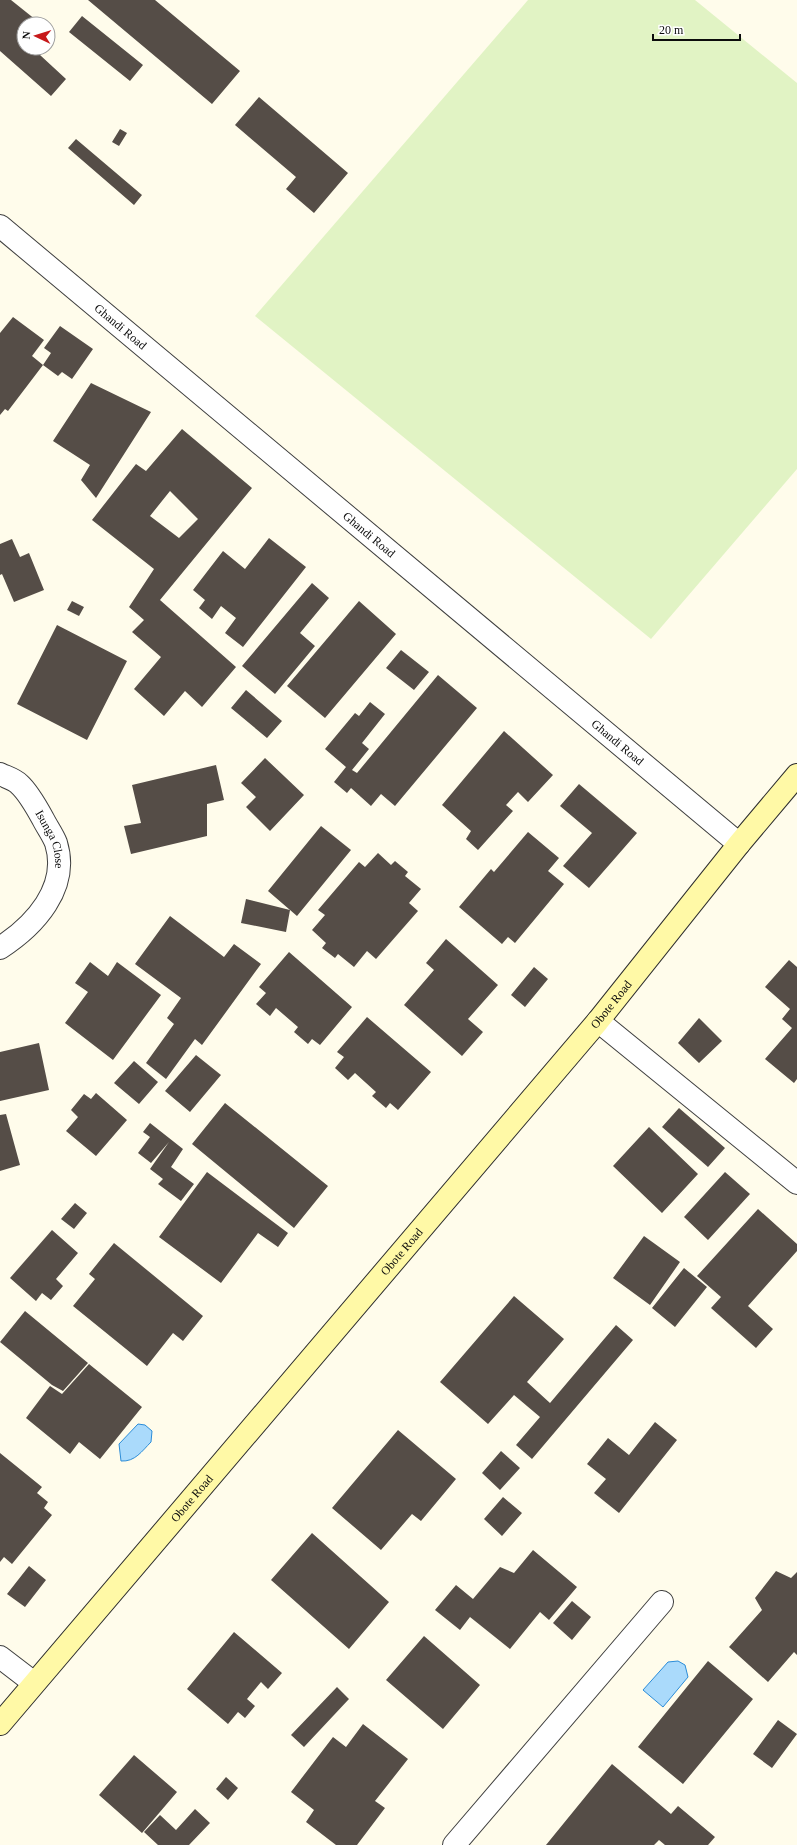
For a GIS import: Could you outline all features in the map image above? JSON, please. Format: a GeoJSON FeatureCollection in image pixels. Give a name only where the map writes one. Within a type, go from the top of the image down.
{"type":"FeatureCollection","features":[{"type":"Feature","properties":{"kind":"street","name":"Ghandi Road"},"geometry":{"type":"LineString","coordinates":[[0,226],[739,844]]}},
{"type":"Feature","properties":{"kind":"street","name":"Isunga Close"},"geometry":{"type":"LineString","coordinates":[[0,774],[19,783],[39,811],[56,843],[59,871],[52,896],[34,921],[13,940],[0,948]]}},
{"type":"Feature","properties":{"kind":"street","name":"Obote Road"},"geometry":{"type":"LineString","coordinates":[[0,1724],[598,1021],[739,844],[797,775]]}},
{"type":"Feature","properties":{"kind":"street"},"geometry":{"type":"LineString","coordinates":[[598,1021],[797,1183]]}},
{"type":"Feature","properties":{"kind":"street"},"geometry":{"type":"LineString","coordinates":[[454,1845],[662,1602]]}},
{"type":"Feature","properties":{"kind":"street"},"geometry":{"type":"LineString","coordinates":[[0,1657],[34,1683]]}},
{"type":"Feature","properties":{"kind":"green space"},"geometry":{"type":"Polygon","coordinates":[[[528,0],[695,0],[797,83],[797,469],[651,639],[255,316],[528,0]]]}},
{"type":"Feature","properties":{"kind":"water"},"geometry":{"type":"Polygon","coordinates":[[[138,1424],[145,1425],[152,1431],[151,1442],[134,1458],[121,1461],[119,1444],[138,1424]]]}},
{"type":"Feature","properties":{"kind":"water"},"geometry":{"type":"Polygon","coordinates":[[[678,1661],[685,1665],[688,1677],[663,1707],[643,1690],[668,1662],[678,1661]]]}},
{"type":"Feature","properties":{"kind":"building"},"geometry":{"type":"Polygon","coordinates":[[[0,0],[11,0],[31,16],[16,16],[16,56],[41,56],[66,79],[51,96],[0,51],[0,0]]]}},
{"type":"Feature","properties":{"kind":"building"},"geometry":{"type":"Polygon","coordinates":[[[88,0],[155,0],[240,71],[212,104],[88,0]]]}},
{"type":"Feature","properties":{"kind":"building"},"geometry":{"type":"Polygon","coordinates":[[[82,16],[143,65],[130,81],[69,32],[82,16]]]}},
{"type":"Feature","properties":{"kind":"building"},"geometry":{"type":"Polygon","coordinates":[[[259,97],[348,173],[314,213],[286,189],[296,177],[235,125],[259,97]]]}},
{"type":"Feature","properties":{"kind":"building"},"geometry":{"type":"Polygon","coordinates":[[[120,129],[127,133],[119,146],[112,142],[120,129]]]}},
{"type":"Feature","properties":{"kind":"building"},"geometry":{"type":"Polygon","coordinates":[[[76,139],[142,195],[134,205],[68,148],[76,139]]]}},
{"type":"Feature","properties":{"kind":"building"},"geometry":{"type":"Polygon","coordinates":[[[13,317],[44,340],[32,356],[43,365],[8,411],[5,409],[0,415],[0,333],[13,317]]]}},
{"type":"Feature","properties":{"kind":"building"},"geometry":{"type":"Polygon","coordinates":[[[60,326],[93,349],[72,379],[62,372],[58,376],[43,365],[51,353],[44,348],[60,326]]]}},
{"type":"Feature","properties":{"kind":"building"},"geometry":{"type":"Polygon","coordinates":[[[91,383],[151,412],[96,498],[81,480],[90,465],[53,441],[91,383]]]}},
{"type":"Feature","properties":{"kind":"building"},"geometry":{"type":"Polygon","coordinates":[[[182,429],[252,488],[160,600],[236,667],[202,707],[185,691],[164,716],[134,689],[161,657],[132,632],[144,620],[129,607],[154,569],[92,520],[136,464],[146,471],[182,429]],[[170,491],[150,516],[179,538],[198,519],[170,491]]]}},
{"type":"Feature","properties":{"kind":"building"},"geometry":{"type":"Polygon","coordinates":[[[269,538],[306,567],[243,647],[225,633],[236,618],[221,606],[212,619],[199,608],[205,600],[193,590],[223,551],[245,569],[269,538]]]}},
{"type":"Feature","properties":{"kind":"building"},"geometry":{"type":"Polygon","coordinates":[[[12,539],[20,557],[29,553],[44,590],[14,602],[2,574],[0,575],[0,544],[12,539]]]}},
{"type":"Feature","properties":{"kind":"building"},"geometry":{"type":"Polygon","coordinates":[[[312,583],[329,598],[300,633],[315,646],[275,694],[242,666],[312,583]]]}},
{"type":"Feature","properties":{"kind":"building"},"geometry":{"type":"Polygon","coordinates":[[[72,601],[84,607],[79,616],[67,610],[72,601]]]}},
{"type":"Feature","properties":{"kind":"building"},"geometry":{"type":"Polygon","coordinates":[[[359,601],[396,634],[325,718],[287,686],[359,601]]]}},
{"type":"Feature","properties":{"kind":"building"},"geometry":{"type":"Polygon","coordinates":[[[57,625],[127,661],[87,740],[17,704],[57,625]]]}},
{"type":"Feature","properties":{"kind":"building"},"geometry":{"type":"Polygon","coordinates":[[[401,650],[429,672],[414,690],[386,668],[401,650]]]}},
{"type":"Feature","properties":{"kind":"building"},"geometry":{"type":"Polygon","coordinates":[[[438,675],[477,708],[395,806],[381,794],[371,806],[351,788],[347,793],[334,782],[346,767],[325,749],[355,713],[359,716],[370,702],[385,714],[362,743],[369,749],[352,770],[357,773],[438,675]]]}},
{"type":"Feature","properties":{"kind":"building"},"geometry":{"type":"Polygon","coordinates":[[[246,690],[282,721],[267,738],[231,708],[246,690]]]}},
{"type":"Feature","properties":{"kind":"building"},"geometry":{"type":"Polygon","coordinates":[[[504,731],[553,775],[528,802],[518,792],[506,805],[513,811],[478,850],[466,839],[471,831],[442,805],[504,731]]]}},
{"type":"Feature","properties":{"kind":"building"},"geometry":{"type":"Polygon","coordinates":[[[265,758],[304,795],[270,831],[246,807],[256,797],[241,783],[265,758]]]}},
{"type":"Feature","properties":{"kind":"building"},"geometry":{"type":"Polygon","coordinates":[[[216,765],[224,800],[207,804],[207,836],[131,854],[124,826],[141,823],[132,785],[216,765]]]}},
{"type":"Feature","properties":{"kind":"building"},"geometry":{"type":"Polygon","coordinates":[[[579,784],[637,833],[589,888],[563,866],[592,833],[560,806],[579,784]]]}},
{"type":"Feature","properties":{"kind":"building"},"geometry":{"type":"Polygon","coordinates":[[[321,826],[351,850],[297,916],[268,891],[321,826]]]}},
{"type":"Feature","properties":{"kind":"building"},"geometry":{"type":"Polygon","coordinates":[[[528,832],[559,858],[548,871],[564,884],[515,943],[508,937],[502,944],[459,907],[491,869],[494,872],[528,832]]]}},
{"type":"Feature","properties":{"kind":"building"},"geometry":{"type":"Polygon","coordinates":[[[378,853],[391,865],[395,861],[408,872],[405,876],[421,889],[409,903],[418,911],[376,959],[367,951],[354,967],[338,954],[335,958],[322,948],[326,943],[312,930],[325,915],[318,910],[359,862],[365,867],[378,853]]]}},
{"type":"Feature","properties":{"kind":"building"},"geometry":{"type":"Polygon","coordinates":[[[246,899],[290,910],[286,932],[241,923],[246,899]]]}},
{"type":"Feature","properties":{"kind":"building"},"geometry":{"type":"Polygon","coordinates":[[[170,916],[224,957],[234,944],[261,964],[202,1045],[195,1039],[166,1079],[146,1063],[174,1024],[167,1018],[181,998],[135,964],[170,916]]]}},
{"type":"Feature","properties":{"kind":"building"},"geometry":{"type":"Polygon","coordinates":[[[446,939],[498,985],[468,1019],[483,1032],[462,1056],[404,1005],[434,970],[426,963],[446,939]]]}},
{"type":"Feature","properties":{"kind":"building"},"geometry":{"type":"Polygon","coordinates":[[[289,952],[352,1007],[320,1045],[312,1039],[308,1044],[294,1032],[298,1027],[276,1008],[270,1016],[256,1004],[266,993],[259,987],[289,952]]]}},
{"type":"Feature","properties":{"kind":"building"},"geometry":{"type":"Polygon","coordinates":[[[789,960],[797,967],[797,1079],[794,1083],[765,1059],[792,1028],[782,1019],[790,1009],[765,987],[789,960]]]}},
{"type":"Feature","properties":{"kind":"building"},"geometry":{"type":"Polygon","coordinates":[[[90,962],[108,976],[117,962],[161,995],[113,1060],[65,1023],[88,992],[75,983],[90,962]]]}},
{"type":"Feature","properties":{"kind":"building"},"geometry":{"type":"Polygon","coordinates":[[[534,967],[548,979],[525,1007],[511,995],[534,967]]]}},
{"type":"Feature","properties":{"kind":"building"},"geometry":{"type":"Polygon","coordinates":[[[367,1017],[431,1072],[398,1110],[390,1103],[386,1108],[372,1096],[376,1092],[355,1073],[348,1080],[335,1068],[344,1057],[337,1052],[367,1017]]]}},
{"type":"Feature","properties":{"kind":"building"},"geometry":{"type":"Polygon","coordinates":[[[699,1018],[722,1041],[699,1063],[678,1043],[699,1018]]]}},
{"type":"Feature","properties":{"kind":"building"},"geometry":{"type":"Polygon","coordinates":[[[39,1043],[49,1090],[0,1101],[0,1052],[39,1043]]]}},
{"type":"Feature","properties":{"kind":"building"},"geometry":{"type":"Polygon","coordinates":[[[196,1055],[221,1075],[190,1112],[165,1091],[196,1055]]]}},
{"type":"Feature","properties":{"kind":"building"},"geometry":{"type":"Polygon","coordinates":[[[134,1061],[158,1082],[139,1104],[114,1083],[134,1061]]]}},
{"type":"Feature","properties":{"kind":"building"},"geometry":{"type":"Polygon","coordinates":[[[96,1093],[127,1120],[96,1156],[66,1131],[78,1117],[71,1110],[84,1094],[91,1099],[96,1093]]]}},
{"type":"Feature","properties":{"kind":"building"},"geometry":{"type":"Polygon","coordinates":[[[225,1103],[328,1186],[294,1228],[192,1144],[225,1103]]]}},
{"type":"Feature","properties":{"kind":"building"},"geometry":{"type":"Polygon","coordinates":[[[679,1108],[725,1148],[708,1167],[662,1127],[679,1108]]]}},
{"type":"Feature","properties":{"kind":"building"},"geometry":{"type":"Polygon","coordinates":[[[6,1114],[20,1165],[0,1171],[0,1115],[6,1114]]]}},
{"type":"Feature","properties":{"kind":"building"},"geometry":{"type":"Polygon","coordinates":[[[150,1123],[183,1149],[171,1167],[194,1184],[181,1201],[158,1184],[163,1179],[150,1169],[169,1142],[151,1163],[138,1153],[150,1137],[143,1132],[150,1123]]]}},
{"type":"Feature","properties":{"kind":"building"},"geometry":{"type":"Polygon","coordinates":[[[649,1127],[698,1174],[662,1213],[613,1166],[649,1127]]]}},
{"type":"Feature","properties":{"kind":"building"},"geometry":{"type":"Polygon","coordinates":[[[207,1172],[288,1233],[278,1247],[258,1233],[221,1283],[159,1237],[207,1172]]]}},
{"type":"Feature","properties":{"kind":"building"},"geometry":{"type":"Polygon","coordinates":[[[725,1172],[750,1194],[708,1240],[684,1217],[725,1172]]]}},
{"type":"Feature","properties":{"kind":"building"},"geometry":{"type":"Polygon","coordinates":[[[75,1203],[87,1213],[74,1229],[61,1219],[75,1203]]]}},
{"type":"Feature","properties":{"kind":"building"},"geometry":{"type":"Polygon","coordinates":[[[758,1209],[797,1244],[797,1251],[748,1306],[773,1329],[756,1348],[711,1308],[721,1297],[697,1276],[758,1209]]]}},
{"type":"Feature","properties":{"kind":"building"},"geometry":{"type":"Polygon","coordinates":[[[52,1230],[78,1253],[56,1279],[63,1286],[51,1300],[42,1293],[36,1301],[10,1278],[52,1230]]]}},
{"type":"Feature","properties":{"kind":"building"},"geometry":{"type":"Polygon","coordinates":[[[644,1236],[680,1262],[650,1305],[613,1278],[644,1236]]]}},
{"type":"Feature","properties":{"kind":"building"},"geometry":{"type":"Polygon","coordinates":[[[114,1243],[203,1316],[183,1341],[173,1333],[147,1366],[73,1306],[95,1279],[89,1274],[114,1243]]]}},
{"type":"Feature","properties":{"kind":"building"},"geometry":{"type":"Polygon","coordinates":[[[684,1268],[707,1287],[675,1327],[652,1308],[684,1268]]]}},
{"type":"Feature","properties":{"kind":"building"},"geometry":{"type":"Polygon","coordinates":[[[514,1296],[564,1339],[527,1382],[550,1403],[616,1325],[633,1340],[532,1459],[516,1445],[540,1417],[514,1395],[488,1424],[440,1382],[514,1296]]]}},
{"type":"Feature","properties":{"kind":"building"},"geometry":{"type":"Polygon","coordinates":[[[25,1311],[88,1363],[63,1391],[52,1385],[0,1342],[25,1311]]]}},
{"type":"Feature","properties":{"kind":"building"},"geometry":{"type":"Polygon","coordinates":[[[89,1364],[142,1407],[100,1459],[79,1442],[70,1454],[26,1418],[50,1386],[62,1394],[89,1364]]]}},
{"type":"Feature","properties":{"kind":"building"},"geometry":{"type":"Polygon","coordinates":[[[655,1422],[677,1440],[619,1513],[594,1493],[606,1479],[587,1464],[608,1438],[629,1455],[655,1422]]]}},
{"type":"Feature","properties":{"kind":"building"},"geometry":{"type":"Polygon","coordinates":[[[398,1430],[456,1479],[421,1521],[412,1514],[381,1550],[332,1508],[398,1430]]]}},
{"type":"Feature","properties":{"kind":"building"},"geometry":{"type":"Polygon","coordinates":[[[501,1451],[520,1468],[500,1490],[482,1473],[501,1451]]]}},
{"type":"Feature","properties":{"kind":"building"},"geometry":{"type":"Polygon","coordinates":[[[0,1453],[42,1487],[37,1493],[48,1502],[44,1508],[52,1515],[12,1564],[4,1557],[0,1562],[0,1453]]]}},
{"type":"Feature","properties":{"kind":"building"},"geometry":{"type":"Polygon","coordinates":[[[503,1497],[522,1513],[502,1536],[484,1519],[503,1497]]]}},
{"type":"Feature","properties":{"kind":"building"},"geometry":{"type":"Polygon","coordinates":[[[312,1533],[389,1602],[349,1649],[271,1580],[312,1533]]]}},
{"type":"Feature","properties":{"kind":"building"},"geometry":{"type":"Polygon","coordinates":[[[533,1550],[577,1587],[549,1620],[540,1612],[510,1649],[470,1617],[460,1630],[435,1610],[456,1585],[473,1599],[500,1567],[514,1573],[533,1550]]]}},
{"type":"Feature","properties":{"kind":"building"},"geometry":{"type":"Polygon","coordinates":[[[29,1566],[46,1580],[25,1607],[7,1594],[29,1566]]]}},
{"type":"Feature","properties":{"kind":"building"},"geometry":{"type":"Polygon","coordinates":[[[776,1571],[791,1578],[797,1572],[797,1655],[794,1652],[768,1682],[729,1647],[762,1610],[755,1598],[776,1571]]]}},
{"type":"Feature","properties":{"kind":"building"},"geometry":{"type":"Polygon","coordinates":[[[572,1601],[591,1617],[572,1640],[553,1623],[572,1601]]]}},
{"type":"Feature","properties":{"kind":"building"},"geometry":{"type":"Polygon","coordinates":[[[234,1632],[282,1673],[268,1689],[261,1682],[247,1699],[255,1706],[245,1718],[238,1712],[228,1724],[187,1689],[234,1632]]]}},
{"type":"Feature","properties":{"kind":"building"},"geometry":{"type":"Polygon","coordinates":[[[424,1636],[480,1685],[443,1729],[386,1680],[424,1636]]]}},
{"type":"Feature","properties":{"kind":"building"},"geometry":{"type":"Polygon","coordinates":[[[708,1661],[753,1699],[683,1784],[638,1747],[708,1661]]]}},
{"type":"Feature","properties":{"kind":"building"},"geometry":{"type":"Polygon","coordinates":[[[337,1687],[349,1699],[304,1747],[291,1735],[337,1687]]]}},
{"type":"Feature","properties":{"kind":"building"},"geometry":{"type":"Polygon","coordinates":[[[778,1720],[797,1734],[772,1768],[753,1754],[778,1720]]]}},
{"type":"Feature","properties":{"kind":"building"},"geometry":{"type":"Polygon","coordinates":[[[363,1724],[408,1759],[375,1801],[385,1808],[357,1845],[336,1845],[306,1822],[314,1810],[291,1792],[333,1737],[346,1747],[363,1724]]]}},
{"type":"Feature","properties":{"kind":"building"},"geometry":{"type":"Polygon","coordinates":[[[134,1755],[177,1792],[142,1833],[99,1795],[134,1755]]]}},
{"type":"Feature","properties":{"kind":"building"},"geometry":{"type":"Polygon","coordinates":[[[612,1764],[671,1814],[678,1806],[715,1837],[708,1845],[665,1845],[659,1840],[654,1845],[546,1845],[612,1764]]]}},
{"type":"Feature","properties":{"kind":"building"},"geometry":{"type":"Polygon","coordinates":[[[226,1777],[238,1788],[228,1800],[216,1789],[226,1777]]]}},
{"type":"Feature","properties":{"kind":"building"},"geometry":{"type":"Polygon","coordinates":[[[195,1809],[210,1823],[189,1845],[158,1845],[144,1832],[160,1815],[176,1830],[195,1809]]]}}]}
